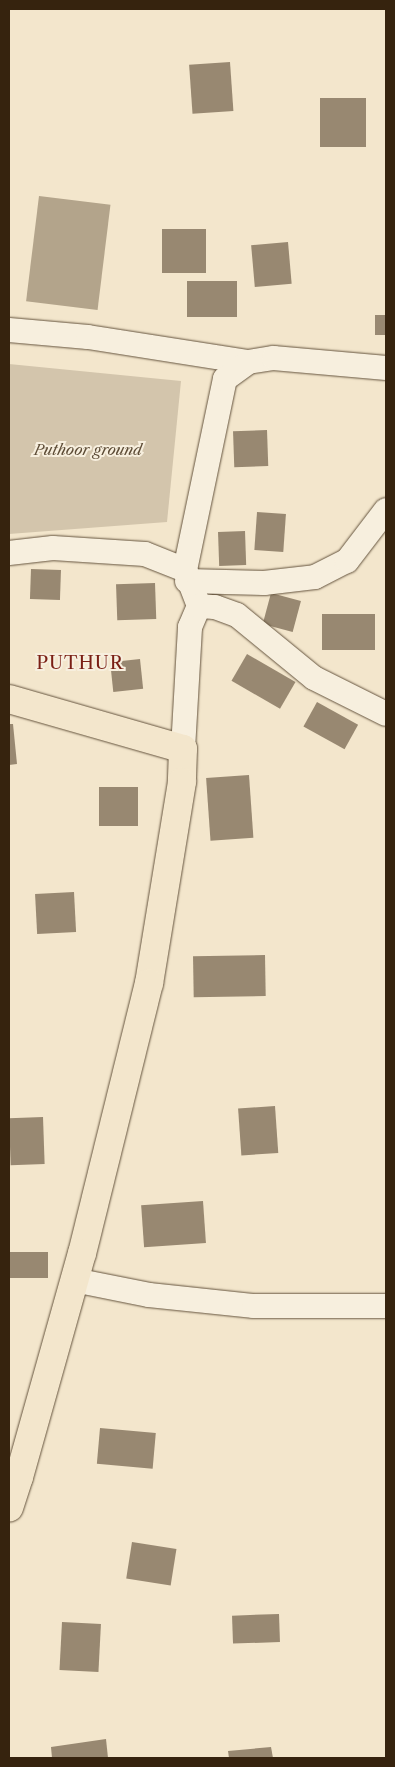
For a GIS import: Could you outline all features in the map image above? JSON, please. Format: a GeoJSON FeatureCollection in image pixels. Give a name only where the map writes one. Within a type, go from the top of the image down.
{"type":"FeatureCollection","features":[{"type":"Feature","properties":{"kind":"main road"},"geometry":{"type":"LineString","coordinates":[[9,699],[183,749],[182,782],[149,983],[74,1280],[9,1507]]}},
{"type":"Feature","properties":{"kind":"street"},"geometry":{"type":"LineString","coordinates":[[9,330],[88,337],[248,362],[274,358],[386,368]]}},
{"type":"Feature","properties":{"kind":"street"},"geometry":{"type":"LineString","coordinates":[[183,749],[190,627],[199,606],[186,576],[225,379],[248,362]]}},
{"type":"Feature","properties":{"kind":"street"},"geometry":{"type":"LineString","coordinates":[[9,553],[53,548],[145,554],[186,576],[264,583],[315,577],[347,561],[386,510]]}},
{"type":"Feature","properties":{"kind":"street"},"geometry":{"type":"LineString","coordinates":[[199,606],[215,607],[237,615],[314,678],[386,714]]}},
{"type":"Feature","properties":{"kind":"street"},"geometry":{"type":"LineString","coordinates":[[74,1280],[149,1295],[254,1306],[386,1306]]}},
{"type":"Feature","properties":{"kind":"green space","name":"Puthoor ground"},"geometry":{"type":"Polygon","coordinates":[[[9,364],[181,381],[167,522],[9,534],[9,364]]]}},
{"type":"Feature","properties":{"kind":"shaded area"},"geometry":{"type":"Polygon","coordinates":[[[39,196],[110,205],[98,310],[26,301],[39,196]]]}},
{"type":"Feature","properties":{"kind":"building"},"geometry":{"type":"Polygon","coordinates":[[[230,62],[233,111],[193,114],[189,65],[230,62]]]}},
{"type":"Feature","properties":{"kind":"building"},"geometry":{"type":"Polygon","coordinates":[[[320,98],[366,98],[366,147],[320,147],[320,98]]]}},
{"type":"Feature","properties":{"kind":"building"},"geometry":{"type":"Polygon","coordinates":[[[162,229],[206,229],[206,273],[162,273],[162,229]]]}},
{"type":"Feature","properties":{"kind":"building"},"geometry":{"type":"Polygon","coordinates":[[[288,242],[292,284],[255,287],[251,245],[288,242]]]}},
{"type":"Feature","properties":{"kind":"building"},"geometry":{"type":"Polygon","coordinates":[[[187,281],[237,281],[237,317],[187,317],[187,281]]]}},
{"type":"Feature","properties":{"kind":"building"},"geometry":{"type":"Polygon","coordinates":[[[375,315],[386,315],[386,335],[375,335],[375,315]]]}},
{"type":"Feature","properties":{"kind":"building"},"geometry":{"type":"Polygon","coordinates":[[[267,430],[268,466],[234,467],[233,431],[267,430]]]}},
{"type":"Feature","properties":{"kind":"building"},"geometry":{"type":"Polygon","coordinates":[[[257,512],[286,514],[283,552],[254,550],[257,512]]]}},
{"type":"Feature","properties":{"kind":"building"},"geometry":{"type":"Polygon","coordinates":[[[245,531],[246,565],[219,566],[218,532],[245,531]]]}},
{"type":"Feature","properties":{"kind":"building"},"geometry":{"type":"Polygon","coordinates":[[[31,569],[61,570],[60,600],[30,599],[31,569]]]}},
{"type":"Feature","properties":{"kind":"building"},"geometry":{"type":"Polygon","coordinates":[[[155,583],[156,619],[117,620],[116,584],[155,583]]]}},
{"type":"Feature","properties":{"kind":"building"},"geometry":{"type":"Polygon","coordinates":[[[271,593],[301,601],[293,632],[263,624],[271,593]]]}},
{"type":"Feature","properties":{"kind":"building"},"geometry":{"type":"Polygon","coordinates":[[[322,614],[375,614],[375,650],[322,650],[322,614]]]}},
{"type":"Feature","properties":{"kind":"building"},"geometry":{"type":"Polygon","coordinates":[[[247,654],[295,682],[280,709],[231,681],[247,654]]]}},
{"type":"Feature","properties":{"kind":"building"},"geometry":{"type":"Polygon","coordinates":[[[140,659],[143,689],[113,692],[110,662],[140,659]]]}},
{"type":"Feature","properties":{"kind":"building"},"geometry":{"type":"Polygon","coordinates":[[[317,702],[358,725],[345,749],[303,726],[317,702]]]}},
{"type":"Feature","properties":{"kind":"building"},"geometry":{"type":"Polygon","coordinates":[[[9,724],[13,724],[17,764],[9,765],[9,724]]]}},
{"type":"Feature","properties":{"kind":"building"},"geometry":{"type":"Polygon","coordinates":[[[249,775],[253,838],[210,841],[206,778],[249,775]]]}},
{"type":"Feature","properties":{"kind":"building"},"geometry":{"type":"Polygon","coordinates":[[[99,787],[138,787],[138,826],[99,826],[99,787]]]}},
{"type":"Feature","properties":{"kind":"building"},"geometry":{"type":"Polygon","coordinates":[[[74,892],[76,932],[37,934],[35,894],[74,892]]]}},
{"type":"Feature","properties":{"kind":"building"},"geometry":{"type":"Polygon","coordinates":[[[265,955],[266,996],[194,997],[193,956],[265,955]]]}},
{"type":"Feature","properties":{"kind":"building"},"geometry":{"type":"Polygon","coordinates":[[[275,1106],[278,1153],[241,1155],[238,1109],[275,1106]]]}},
{"type":"Feature","properties":{"kind":"building"},"geometry":{"type":"Polygon","coordinates":[[[43,1117],[45,1164],[11,1165],[9,1118],[43,1117]]]}},
{"type":"Feature","properties":{"kind":"building"},"geometry":{"type":"Polygon","coordinates":[[[203,1201],[206,1243],[144,1247],[141,1205],[203,1201]]]}},
{"type":"Feature","properties":{"kind":"building"},"geometry":{"type":"Polygon","coordinates":[[[9,1252],[48,1252],[48,1278],[9,1278],[9,1252]]]}},
{"type":"Feature","properties":{"kind":"building"},"geometry":{"type":"Polygon","coordinates":[[[100,1428],[156,1433],[153,1469],[97,1464],[100,1428]]]}},
{"type":"Feature","properties":{"kind":"building"},"geometry":{"type":"Polygon","coordinates":[[[132,1542],[176,1549],[171,1586],[126,1579],[132,1542]]]}},
{"type":"Feature","properties":{"kind":"building"},"geometry":{"type":"Polygon","coordinates":[[[279,1614],[280,1642],[233,1644],[232,1616],[279,1614]]]}},
{"type":"Feature","properties":{"kind":"building"},"geometry":{"type":"Polygon","coordinates":[[[62,1622],[101,1624],[98,1672],[59,1670],[62,1622]]]}},
{"type":"Feature","properties":{"kind":"building"},"geometry":{"type":"Polygon","coordinates":[[[106,1739],[108,1758],[52,1758],[51,1747],[106,1739]]]}},
{"type":"Feature","properties":{"kind":"building"},"geometry":{"type":"Polygon","coordinates":[[[271,1747],[273,1758],[229,1758],[228,1751],[271,1747]]]}},
{"type":"Feature","properties":{"kind":"district","name":"PUTHUR"},"geometry":{"type":"Point","coordinates":[80,663]}}]}
